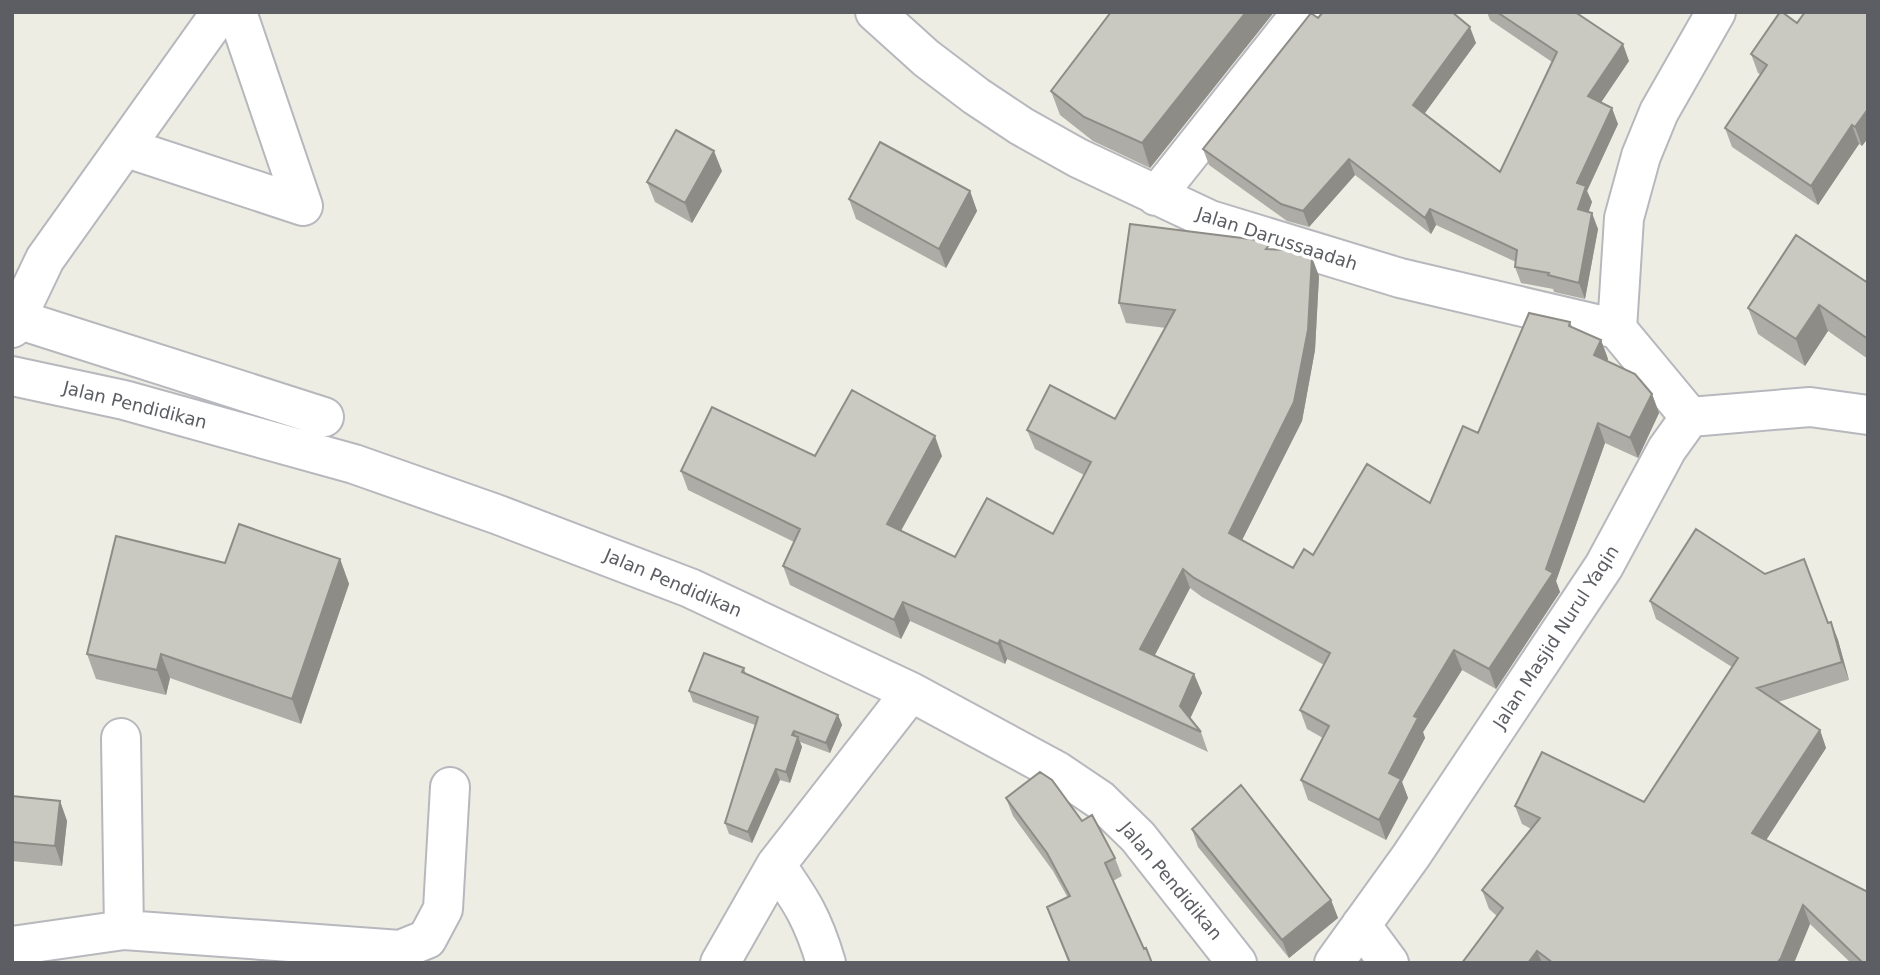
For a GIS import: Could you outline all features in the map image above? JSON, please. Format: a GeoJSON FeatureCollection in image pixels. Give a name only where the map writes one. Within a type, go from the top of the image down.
{"type":"FeatureCollection","features":[{"type":"Feature","properties":{"kind":"street"},"geometry":{"type":"LineString","coordinates":[[221,12],[127,148],[45,259],[15,324],[324,416]]}},
{"type":"Feature","properties":{"kind":"street"},"geometry":{"type":"LineString","coordinates":[[127,148],[303,205],[237,12]]}},
{"type":"Feature","properties":{"kind":"street","name":"Jalan Darussaadah"},"geometry":{"type":"LineString","coordinates":[[875,12],[926,58],[1021,126],[1078,158],[1210,220],[1400,278],[1617,329]]}},
{"type":"Feature","properties":{"kind":"street"},"geometry":{"type":"LineString","coordinates":[[1156,196],[1302,12]]}},
{"type":"Feature","properties":{"kind":"street"},"geometry":{"type":"LineString","coordinates":[[1716,12],[1659,112],[1641,156],[1624,218],[1617,329],[1690,416],[1810,407],[1868,415]]}},
{"type":"Feature","properties":{"kind":"street","name":"Jalan Pendidikan"},"geometry":{"type":"LineString","coordinates":[[12,376],[124,400],[341,460],[496,514],[690,588],[911,692],[1057,771],[1100,800],[1138,837],[1237,963]]}},
{"type":"Feature","properties":{"kind":"street","name":"Jalan Masjid Nurul Yaqin"},"geometry":{"type":"LineString","coordinates":[[1334,963],[1411,856],[1604,566],[1667,449],[1690,416]]}},
{"type":"Feature","properties":{"kind":"street"},"geometry":{"type":"LineString","coordinates":[[720,963],[776,865],[911,692]]}},
{"type":"Feature","properties":{"kind":"street"},"geometry":{"type":"LineString","coordinates":[[121,737],[124,930]]}},
{"type":"Feature","properties":{"kind":"street"},"geometry":{"type":"LineString","coordinates":[[12,946],[124,930],[400,950],[427,939],[443,909],[450,787]]}},
{"type":"Feature","properties":{"kind":"street"},"geometry":{"type":"LineString","coordinates":[[776,865],[806,908],[817,930],[826,963]]}},
{"type":"Feature","properties":{"kind":"street"},"geometry":{"type":"LineString","coordinates":[[1361,925],[1389,963]]}},
{"type":"Feature","properties":{"kind":"building"},"geometry":{"type":"Polygon","coordinates":[[[1111,12],[1246,12],[1142,143],[1084,117],[1051,91],[1111,12]]]}},
{"type":"Feature","properties":{"kind":"building"},"geometry":{"type":"Polygon","coordinates":[[[1323,12],[1452,12],[1470,27],[1413,105],[1500,172],[1557,52],[1497,12],[1575,12],[1623,44],[1588,96],[1612,108],[1577,183],[1586,186],[1578,209],[1592,213],[1579,283],[1548,275],[1549,273],[1515,267],[1517,250],[1430,209],[1425,218],[1349,159],[1303,211],[1281,204],[1203,149],[1311,13],[1318,18],[1323,12]]]}},
{"type":"Feature","properties":{"kind":"building"},"geometry":{"type":"Polygon","coordinates":[[[1780,12],[1797,23],[1805,12],[1868,12],[1868,109],[1855,127],[1852,125],[1811,186],[1725,128],[1767,65],[1751,54],[1780,12]]]}},
{"type":"Feature","properties":{"kind":"building"},"geometry":{"type":"Polygon","coordinates":[[[676,130],[714,151],[685,203],[647,182],[676,130]]]}},
{"type":"Feature","properties":{"kind":"building"},"geometry":{"type":"Polygon","coordinates":[[[880,142],[970,191],[939,249],[849,199],[880,142]]]}},
{"type":"Feature","properties":{"kind":"building"},"geometry":{"type":"Polygon","coordinates":[[[1130,224],[1258,240],[1270,244],[1266,249],[1291,250],[1312,257],[1308,330],[1294,402],[1229,533],[1293,568],[1304,549],[1313,555],[1367,464],[1430,503],[1463,426],[1478,433],[1529,313],[1570,322],[1569,326],[1601,340],[1594,355],[1635,374],[1652,394],[1630,438],[1598,423],[1546,569],[1553,573],[1489,669],[1454,650],[1414,716],[1418,718],[1389,773],[1401,779],[1379,820],[1301,780],[1329,726],[1300,710],[1330,653],[1194,578],[1183,569],[1140,649],[1194,674],[1180,706],[1201,732],[1000,640],[998,644],[903,602],[894,620],[783,566],[800,529],[681,471],[712,407],[815,456],[852,390],[935,436],[887,524],[955,557],[987,498],[1053,534],[1091,462],[1027,430],[1050,385],[1115,419],[1175,310],[1119,303],[1130,224]]]}},
{"type":"Feature","properties":{"kind":"building"},"geometry":{"type":"Polygon","coordinates":[[[1796,235],[1868,283],[1868,339],[1819,305],[1796,339],[1748,308],[1796,235]]]}},
{"type":"Feature","properties":{"kind":"building"},"geometry":{"type":"Polygon","coordinates":[[[239,524],[340,559],[292,699],[161,654],[157,670],[87,654],[116,536],[225,563],[239,524]]]}},
{"type":"Feature","properties":{"kind":"building"},"geometry":{"type":"Polygon","coordinates":[[[1696,529],[1765,574],[1804,559],[1828,623],[1831,622],[1842,662],[1757,688],[1820,730],[1752,833],[1868,892],[1868,963],[1863,963],[1803,905],[1777,963],[1553,963],[1537,951],[1528,963],[1462,963],[1503,908],[1482,890],[1540,818],[1515,806],[1542,752],[1644,802],[1738,658],[1650,601],[1696,529]]]}},
{"type":"Feature","properties":{"kind":"building"},"geometry":{"type":"Polygon","coordinates":[[[704,653],[744,668],[742,672],[838,715],[826,743],[794,731],[792,735],[798,737],[786,772],[776,769],[748,832],[725,823],[758,717],[689,691],[704,653]]]}},
{"type":"Feature","properties":{"kind":"building"},"geometry":{"type":"Polygon","coordinates":[[[1040,772],[1052,780],[1082,821],[1092,815],[1115,858],[1105,863],[1152,963],[1070,963],[1047,907],[1070,896],[1047,853],[1006,798],[1040,772]]]}},
{"type":"Feature","properties":{"kind":"building"},"geometry":{"type":"Polygon","coordinates":[[[1241,785],[1331,900],[1282,940],[1192,829],[1241,785]]]}},
{"type":"Feature","properties":{"kind":"building"},"geometry":{"type":"Polygon","coordinates":[[[12,796],[60,801],[55,846],[12,842],[12,796]]]}}]}
